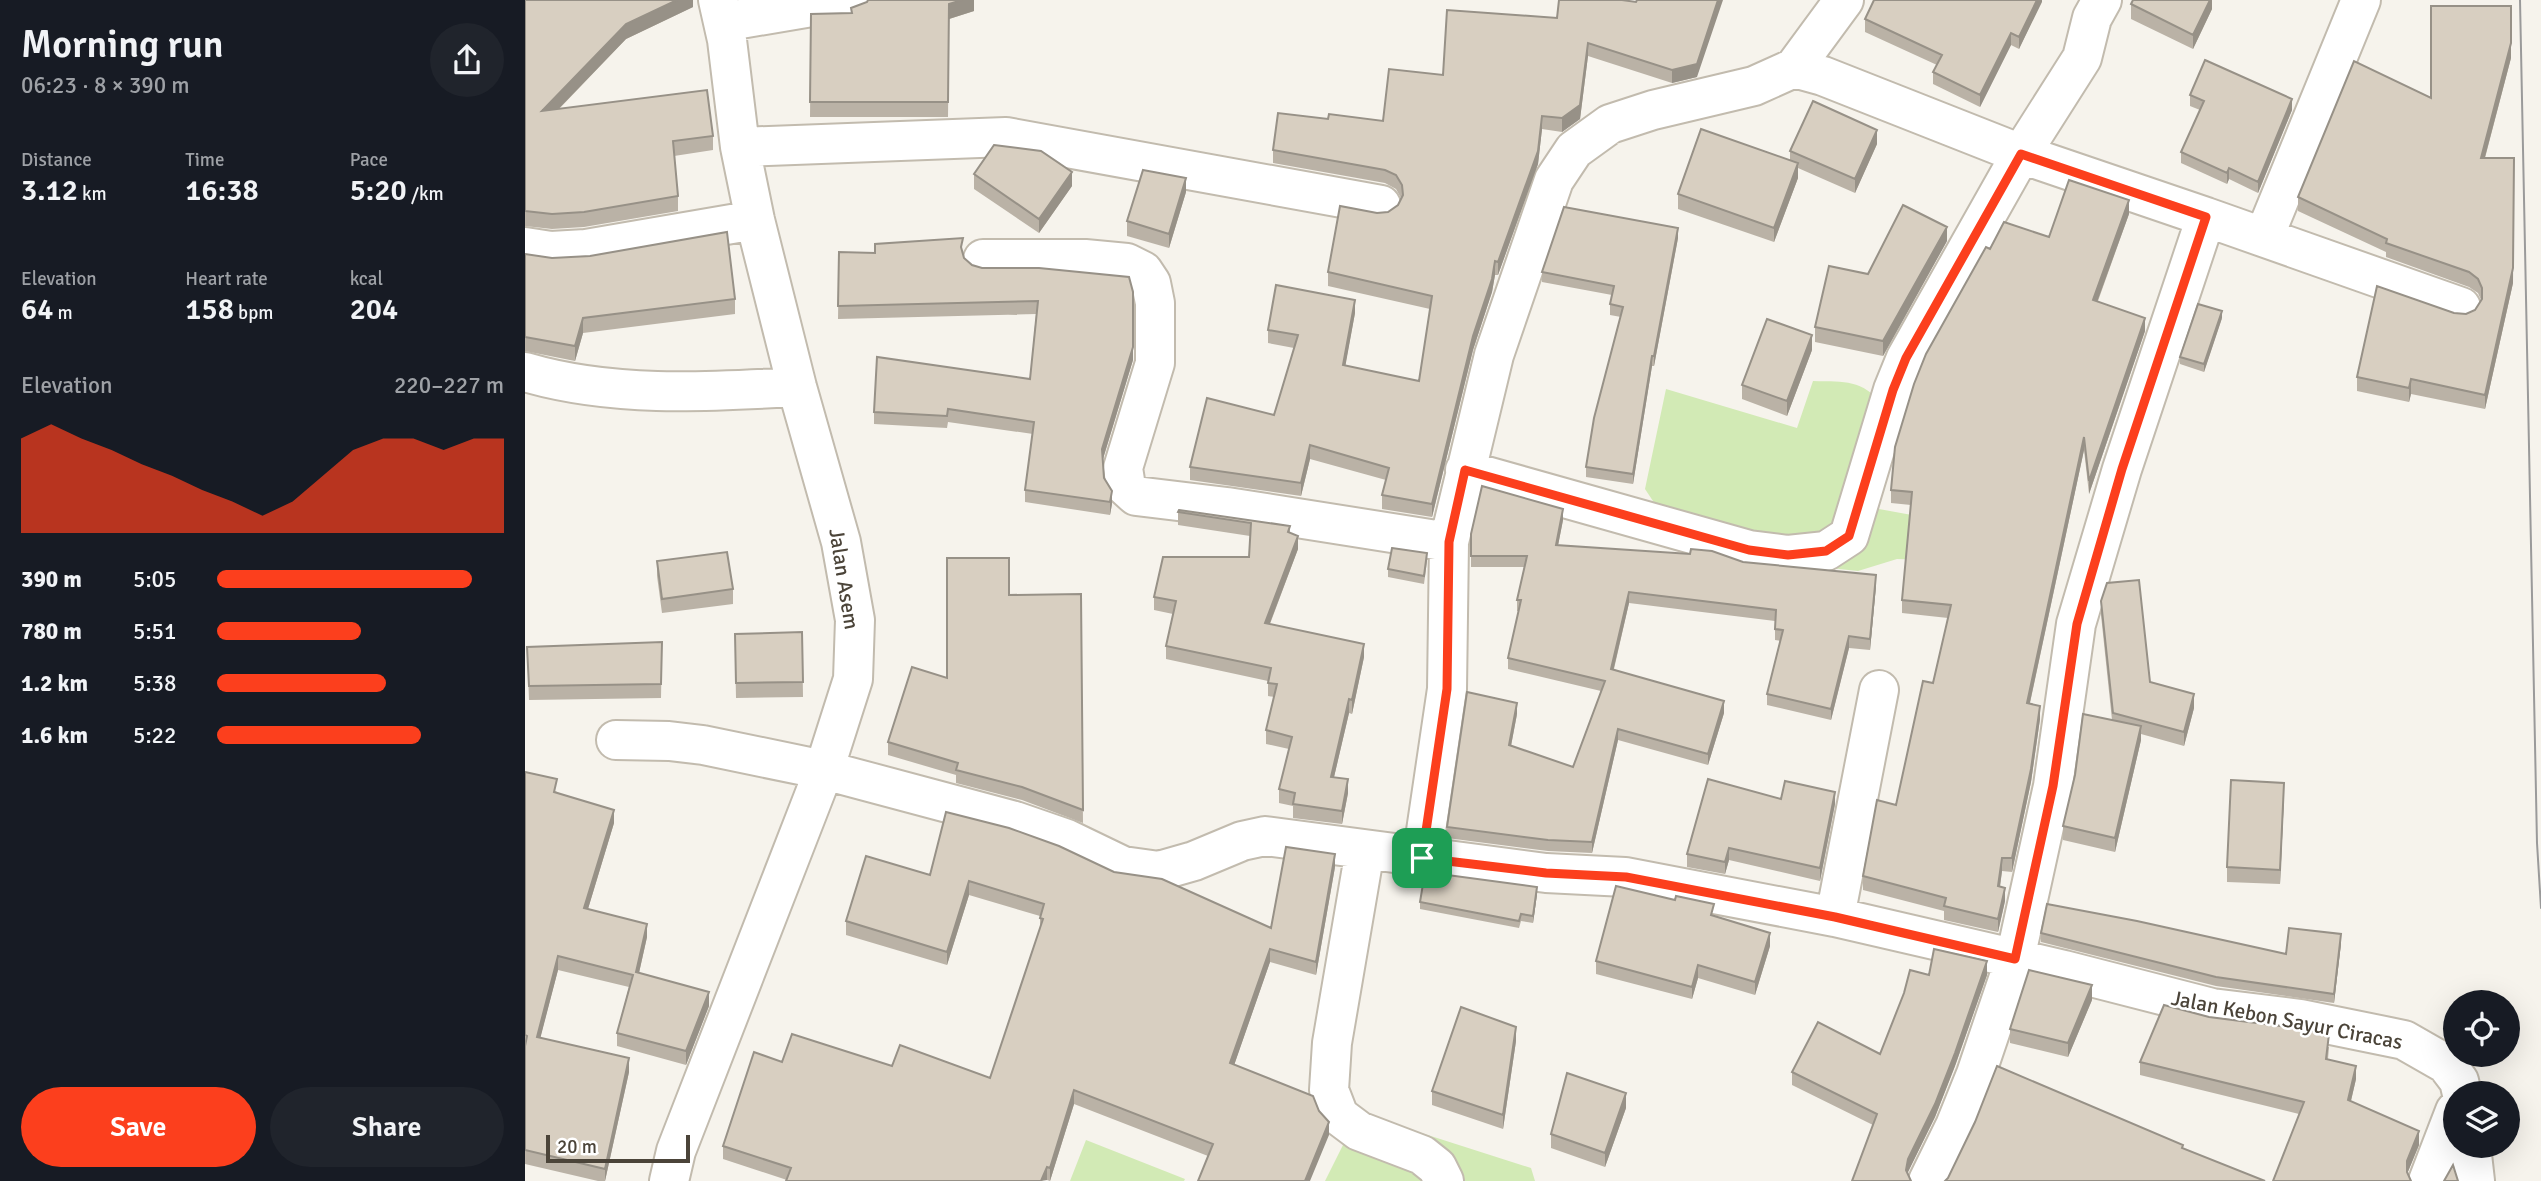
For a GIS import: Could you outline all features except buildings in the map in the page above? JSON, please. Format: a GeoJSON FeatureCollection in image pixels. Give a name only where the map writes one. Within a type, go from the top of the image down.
{"type":"FeatureCollection","features":[{"type":"Feature","properties":{"kind":"street"},"geometry":{"type":"LineString","coordinates":[[721,11],[853,0]]}},
{"type":"Feature","properties":{"kind":"street"},"geometry":{"type":"LineString","coordinates":[[1422,858],[1447,689],[1449,542],[1494,355],[1554,180],[1574,150],[1610,124],[1653,110],[1754,86],[1794,68],[1845,0]]}},
{"type":"Feature","properties":{"kind":"street"},"geometry":{"type":"LineString","coordinates":[[1465,470],[1749,550],[1788,555],[1826,551],[1849,536],[1893,390],[1906,358],[2021,154],[2082,58],[2092,18],[2102,0]]}},
{"type":"Feature","properties":{"kind":"street"},"geometry":{"type":"LineString","coordinates":[[2264,237],[2361,0]]}},
{"type":"Feature","properties":{"kind":"street","name":"Jalan Asem"},"geometry":{"type":"LineString","coordinates":[[669,1181],[676,1151],[824,770],[853,679],[855,620],[841,542],[797,387],[755,220],[740,147],[721,11]]}},
{"type":"Feature","properties":{"kind":"street"},"geometry":{"type":"LineString","coordinates":[[1794,68],[1823,76],[2021,154],[2461,307]]}},
{"type":"Feature","properties":{"kind":"street"},"geometry":{"type":"LineString","coordinates":[[740,147],[1006,137],[1381,205]]}},
{"type":"Feature","properties":{"kind":"street"},"geometry":{"type":"LineString","coordinates":[[1928,1181],[1955,1126],[1976,1074],[2015,959],[2053,786],[2077,624],[2122,469],[2206,217]]}},
{"type":"Feature","properties":{"kind":"street"},"geometry":{"type":"LineString","coordinates":[[525,247],[551,251],[586,249],[755,220]]}},
{"type":"Feature","properties":{"kind":"street"},"geometry":{"type":"LineString","coordinates":[[983,259],[1085,259],[1128,263],[1143,271],[1151,283],[1155,303],[1155,363],[1123,468],[1126,486],[1136,496],[1227,507],[1449,542]]}},
{"type":"Feature","properties":{"kind":"street"},"geometry":{"type":"LineString","coordinates":[[525,372],[564,383],[621,388],[708,392],[797,387]]}},
{"type":"Feature","properties":{"kind":"street"},"geometry":{"type":"LineString","coordinates":[[1835,917],[1879,690]]}},
{"type":"Feature","properties":{"kind":"street","name":"Jalan Kebon Sayur Ciracas"},"geometry":{"type":"LineString","coordinates":[[616,740],[703,745],[824,770],[1015,821],[1067,839],[1123,866],[1159,871],[1194,861],[1242,841],[1265,836],[1546,873],[1626,877],[1835,917],[2212,1008],[2301,1018],[2404,1040],[2446,1064],[2458,1081]]}},
{"type":"Feature","properties":{"kind":"street"},"geometry":{"type":"LineString","coordinates":[[1365,850],[1332,1043],[1329,1090],[1339,1116],[1359,1131],[1422,1155],[1437,1167],[1444,1181]]}},
{"type":"Feature","properties":{"kind":"street"},"geometry":{"type":"LineString","coordinates":[[2428,1181],[2443,1142]]}},
{"type":"Feature","properties":{"kind":"street"},"geometry":{"type":"LineString","coordinates":[[2472,1158],[2475,1181]]}},
{"type":"Feature","properties":{"kind":"green space"},"geometry":{"type":"Polygon","coordinates":[[[1813,381],[1860,386],[1884,405],[1879,509],[1961,524],[1955,561],[1897,559],[1858,571],[1763,561],[1659,510],[1645,489],[1666,389],[1797,428],[1813,381]]]}},
{"type":"Feature","properties":{"kind":"green space"},"geometry":{"type":"Polygon","coordinates":[[[1359,1113],[1531,1168],[1535,1181],[1325,1181],[1359,1113]]]}},
{"type":"Feature","properties":{"kind":"green space"},"geometry":{"type":"Polygon","coordinates":[[[1086,1140],[1185,1179],[1070,1181],[1086,1140]]]}},
{"type":"Feature","properties":{"kind":"tram line"},"geometry":{"type":"LineString","coordinates":[[2520,0],[2537,843],[2541,908]]}},
{"type":"Feature","properties":{"kind":"route"},"geometry":{"type":"LineString","coordinates":[[2021,154],[2206,217],[2122,469],[2077,624],[2053,786],[2015,959],[1835,917],[1626,877],[1546,873],[1422,858],[1447,689],[1449,542],[1465,470],[1749,550],[1788,555],[1826,551],[1849,536],[1893,390],[1906,358],[2021,154]]}}]}
